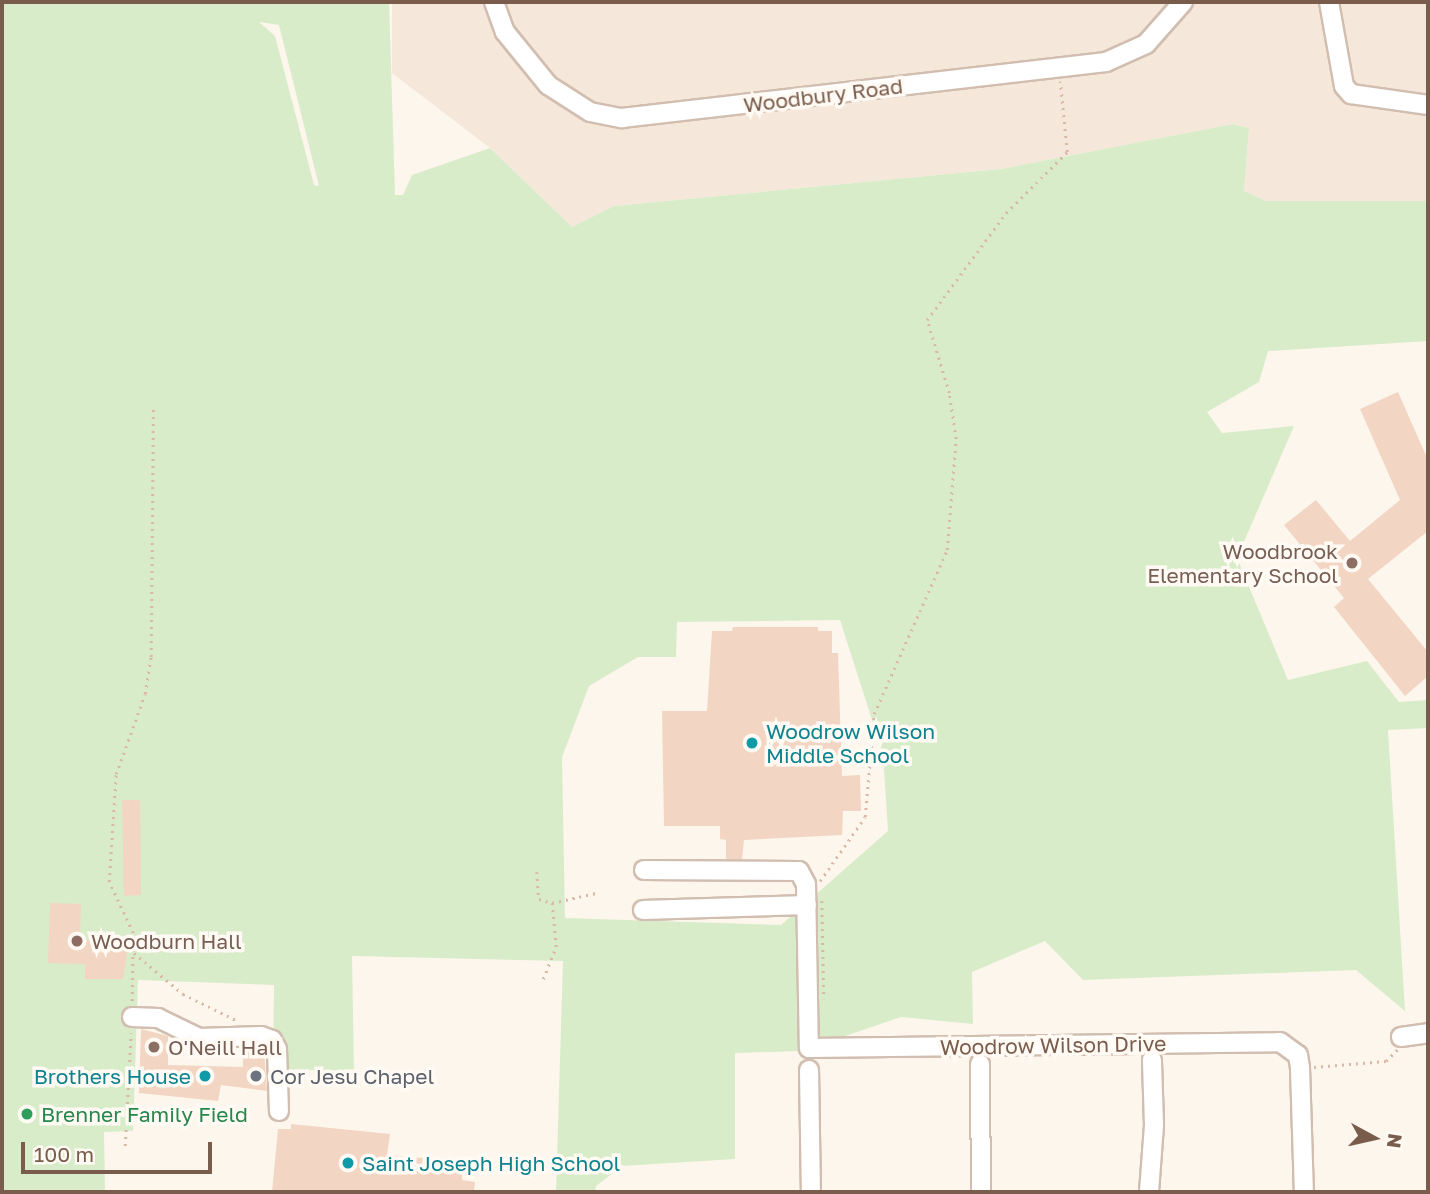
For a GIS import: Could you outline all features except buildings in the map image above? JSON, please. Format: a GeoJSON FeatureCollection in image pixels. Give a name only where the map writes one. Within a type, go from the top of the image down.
{"type":"FeatureCollection","features":[{"type":"Feature","properties":{"kind":"street","name":"Woodbury Road"},"geometry":{"type":"LineString","coordinates":[[494,2],[505,32],[548,85],[566,101],[605,117],[1059,68],[1130,55],[1166,25],[1183,2]]}},
{"type":"Feature","properties":{"kind":"street"},"geometry":{"type":"LineString","coordinates":[[1329,2],[1344,86],[1351,94],[1428,105]]}},
{"type":"Feature","properties":{"kind":"street","name":"Woodrow Wilson Drive"},"geometry":{"type":"LineString","coordinates":[[644,870],[793,869],[806,884],[814,902],[809,1048],[1280,1042],[1298,1055],[1300,1068]]}},
{"type":"Feature","properties":{"kind":"street"},"geometry":{"type":"LineString","coordinates":[[643,910],[814,902]]}},
{"type":"Feature","properties":{"kind":"street"},"geometry":{"type":"LineString","coordinates":[[132,1017],[158,1018],[199,1038],[261,1036],[272,1040],[277,1049],[279,1111]]}},
{"type":"Feature","properties":{"kind":"street"},"geometry":{"type":"LineString","coordinates":[[1149,1192],[1154,1125],[1152,1060]]}},
{"type":"Feature","properties":{"kind":"street"},"geometry":{"type":"LineString","coordinates":[[980,1064],[981,1192]]}},
{"type":"Feature","properties":{"kind":"street"},"geometry":{"type":"LineString","coordinates":[[1300,1068],[1304,1192]]}},
{"type":"Feature","properties":{"kind":"street"},"geometry":{"type":"LineString","coordinates":[[809,1070],[811,1192]]}},
{"type":"Feature","properties":{"kind":"path"},"geometry":{"type":"LineString","coordinates":[[820,889],[820,880],[865,817],[874,714],[947,550],[956,439],[949,393],[927,320],[1006,213],[1067,152],[1059,68]]}},
{"type":"Feature","properties":{"kind":"path"},"geometry":{"type":"LineString","coordinates":[[125,1146],[132,1017],[133,933],[110,881],[116,774],[145,694],[151,657],[153,407]]}},
{"type":"Feature","properties":{"kind":"path"},"geometry":{"type":"LineString","coordinates":[[537,872],[539,898],[552,903],[596,893]]}},
{"type":"Feature","properties":{"kind":"path"},"geometry":{"type":"LineString","coordinates":[[814,902],[824,1002]]}},
{"type":"Feature","properties":{"kind":"path"},"geometry":{"type":"LineString","coordinates":[[543,979],[556,947],[552,903]]}},
{"type":"Feature","properties":{"kind":"path"},"geometry":{"type":"LineString","coordinates":[[134,953],[183,994],[240,1022]]}},
{"type":"Feature","properties":{"kind":"path"},"geometry":{"type":"LineString","coordinates":[[1300,1068],[1386,1061],[1413,1035]]}},
{"type":"Feature","properties":{"kind":"shaded area"},"geometry":{"type":"Polygon","coordinates":[[[392,2],[1428,2],[1428,201],[1266,201],[1244,192],[1249,128],[1233,124],[1001,169],[614,206],[572,227],[490,148],[392,73],[392,2]]]}},
{"type":"Feature","properties":{"kind":"green space"},"geometry":{"type":"Polygon","coordinates":[[[2,2],[389,2],[395,195],[403,195],[412,175],[490,148],[572,227],[614,206],[1001,169],[1233,124],[1249,128],[1244,191],[1266,201],[1428,201],[1428,341],[1268,351],[1259,382],[1207,412],[1222,433],[1294,426],[1237,558],[1288,680],[1367,661],[1399,702],[1428,700],[1428,728],[1388,730],[1405,1011],[1356,970],[1083,980],[1045,941],[972,972],[973,1024],[901,1017],[801,1051],[735,1053],[735,1159],[622,1166],[596,1186],[595,1192],[556,1192],[563,961],[352,956],[354,1071],[273,1069],[274,985],[138,980],[133,1131],[104,1132],[105,1192],[2,1192],[2,2]],[[259,22],[275,36],[314,185],[319,186],[279,25],[259,22]],[[840,620],[677,622],[676,657],[638,657],[589,686],[562,757],[565,918],[781,925],[888,831],[883,754],[840,620]]]}},
{"type":"Feature","properties":{"kind":"place","name":"Woodbrook Elementary School"},"geometry":{"type":"Point","coordinates":[1352,563]}},
{"type":"Feature","properties":{"kind":"place","name":"Woodrow Wilson Middle School"},"geometry":{"type":"Point","coordinates":[752,743]}},
{"type":"Feature","properties":{"kind":"place","name":"Woodburn Hall"},"geometry":{"type":"Point","coordinates":[77,941]}},
{"type":"Feature","properties":{"kind":"place","name":"O'Neill Hall"},"geometry":{"type":"Point","coordinates":[154,1047]}},
{"type":"Feature","properties":{"kind":"place","name":"Brothers House"},"geometry":{"type":"Point","coordinates":[205,1076]}},
{"type":"Feature","properties":{"kind":"place","name":"Cor Jesu Chapel"},"geometry":{"type":"Point","coordinates":[256,1076]}},
{"type":"Feature","properties":{"kind":"place","name":"Brenner Family Field"},"geometry":{"type":"Point","coordinates":[27,1114]}},
{"type":"Feature","properties":{"kind":"place","name":"Saint Joseph High School"},"geometry":{"type":"Point","coordinates":[348,1163]}}]}
